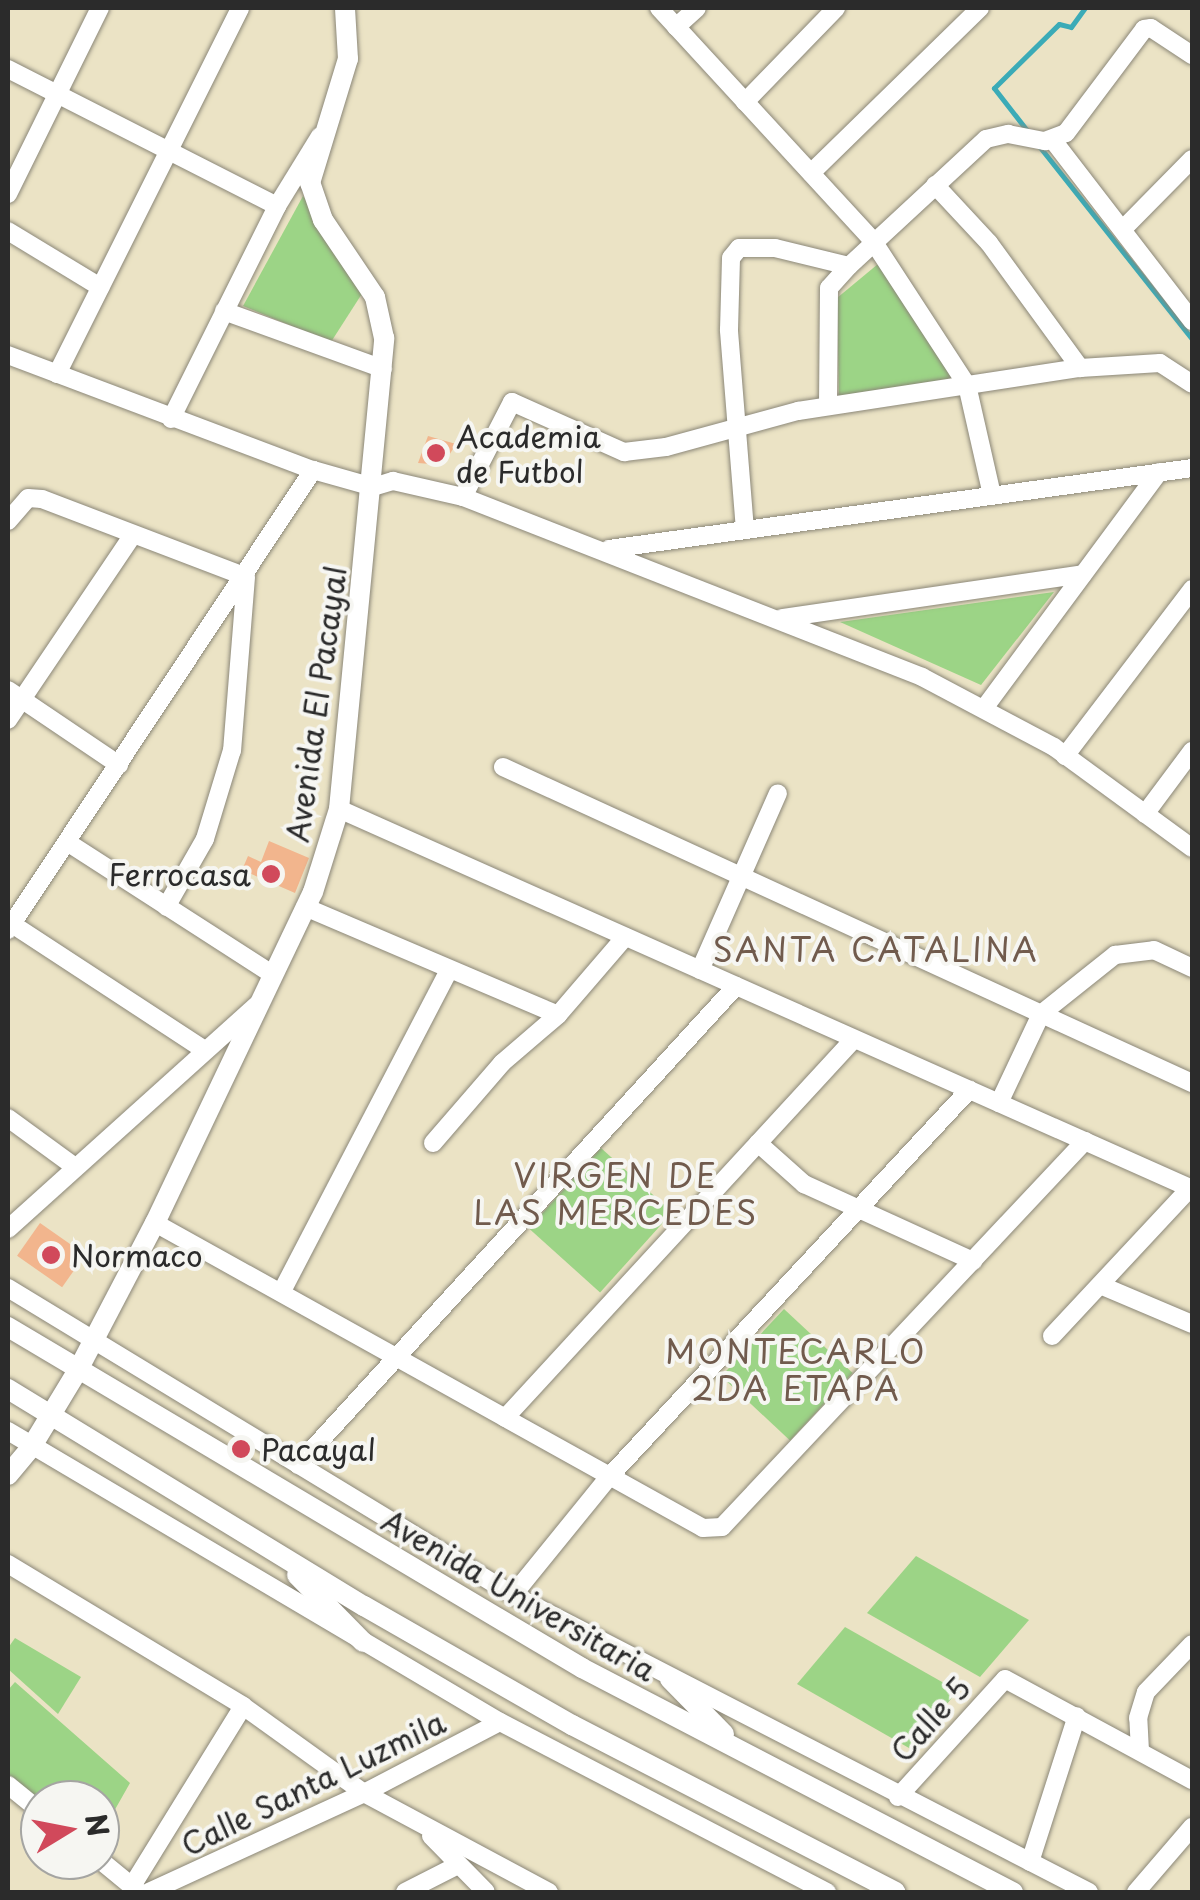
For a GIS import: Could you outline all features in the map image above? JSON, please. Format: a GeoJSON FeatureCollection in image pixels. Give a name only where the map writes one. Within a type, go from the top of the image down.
{"type":"FeatureCollection","features":[{"type":"Feature","properties":{"kind":"street"},"geometry":{"type":"LineString","coordinates":[[8,194],[100,8]]}},
{"type":"Feature","properties":{"kind":"street"},"geometry":{"type":"LineString","coordinates":[[58,374],[240,8]]}},
{"type":"Feature","properties":{"kind":"street","name":"Avenida El Pacayal"},"geometry":{"type":"LineString","coordinates":[[8,1476],[32,1446],[78,1370],[155,1223],[305,907],[328,855],[339,809],[374,486],[384,338],[376,297],[324,220],[312,193],[311,170],[348,59],[345,8]]}},
{"type":"Feature","properties":{"kind":"street"},"geometry":{"type":"LineString","coordinates":[[659,8],[873,241],[967,385],[992,495]]}},
{"type":"Feature","properties":{"kind":"street"},"geometry":{"type":"LineString","coordinates":[[676,27],[697,8]]}},
{"type":"Feature","properties":{"kind":"street"},"geometry":{"type":"LineString","coordinates":[[745,102],[836,8]]}},
{"type":"Feature","properties":{"kind":"street"},"geometry":{"type":"LineString","coordinates":[[811,173],[980,8]]}},
{"type":"Feature","properties":{"kind":"street"},"geometry":{"type":"LineString","coordinates":[[828,406],[829,288],[873,241],[992,136],[1052,139],[1066,133],[1147,28],[1192,56]]}},
{"type":"Feature","properties":{"kind":"street"},"geometry":{"type":"LineString","coordinates":[[8,69],[277,206]]}},
{"type":"Feature","properties":{"kind":"street"},"geometry":{"type":"LineString","coordinates":[[171,419],[277,206],[327,125]]}},
{"type":"Feature","properties":{"kind":"street"},"geometry":{"type":"LineString","coordinates":[[1052,139],[1192,320]]}},
{"type":"Feature","properties":{"kind":"street"},"geometry":{"type":"LineString","coordinates":[[1124,228],[1192,159]]}},
{"type":"Feature","properties":{"kind":"street"},"geometry":{"type":"LineString","coordinates":[[936,185],[989,243],[1080,368]]}},
{"type":"Feature","properties":{"kind":"street"},"geometry":{"type":"LineString","coordinates":[[8,231],[100,287]]}},
{"type":"Feature","properties":{"kind":"street"},"geometry":{"type":"LineString","coordinates":[[745,530],[733,426],[728,330],[731,258],[739,248],[775,248],[849,266]]}},
{"type":"Feature","properties":{"kind":"street"},"geometry":{"type":"LineString","coordinates":[[224,311],[383,370]]}},
{"type":"Feature","properties":{"kind":"street"},"geometry":{"type":"LineString","coordinates":[[8,355],[313,470],[374,486],[392,482],[463,496],[777,619],[985,707],[1065,756],[1192,848]]}},
{"type":"Feature","properties":{"kind":"street"},"geometry":{"type":"LineString","coordinates":[[463,496],[512,402],[624,452],[666,446],[733,426],[828,406],[1080,368],[1160,362],[1192,384]]}},
{"type":"Feature","properties":{"kind":"street"},"geometry":{"type":"LineString","coordinates":[[604,550],[1192,468]]}},
{"type":"Feature","properties":{"kind":"street"},"geometry":{"type":"LineString","coordinates":[[204,1049],[10,927],[246,578],[313,470]]}},
{"type":"Feature","properties":{"kind":"street"},"geometry":{"type":"LineString","coordinates":[[985,707],[1159,472]]}},
{"type":"Feature","properties":{"kind":"street"},"geometry":{"type":"LineString","coordinates":[[8,522],[28,498],[42,499],[246,578]]}},
{"type":"Feature","properties":{"kind":"street"},"geometry":{"type":"LineString","coordinates":[[8,720],[14,695],[132,536]]}},
{"type":"Feature","properties":{"kind":"street"},"geometry":{"type":"LineString","coordinates":[[777,619],[1083,574]]}},
{"type":"Feature","properties":{"kind":"street"},"geometry":{"type":"LineString","coordinates":[[166,906],[205,839],[232,750],[246,578]]}},
{"type":"Feature","properties":{"kind":"street"},"geometry":{"type":"LineString","coordinates":[[1065,756],[1192,589]]}},
{"type":"Feature","properties":{"kind":"street"},"geometry":{"type":"LineString","coordinates":[[14,695],[119,765]]}},
{"type":"Feature","properties":{"kind":"street"},"geometry":{"type":"LineString","coordinates":[[1146,814],[1192,751]]}},
{"type":"Feature","properties":{"kind":"street"},"geometry":{"type":"LineString","coordinates":[[503,766],[1192,1083]]}},
{"type":"Feature","properties":{"kind":"street"},"geometry":{"type":"LineString","coordinates":[[700,970],[778,793]]}},
{"type":"Feature","properties":{"kind":"street"},"geometry":{"type":"LineString","coordinates":[[339,809],[1191,1189],[1052,1336]]}},
{"type":"Feature","properties":{"kind":"street"},"geometry":{"type":"LineString","coordinates":[[67,842],[272,974]]}},
{"type":"Feature","properties":{"kind":"street"},"geometry":{"type":"LineString","coordinates":[[305,907],[448,972],[558,1015]]}},
{"type":"Feature","properties":{"kind":"street"},"geometry":{"type":"LineString","coordinates":[[433,1143],[502,1064],[558,1015],[625,937]]}},
{"type":"Feature","properties":{"kind":"street"},"geometry":{"type":"LineString","coordinates":[[999,1103],[1041,1014],[1115,955],[1154,950],[1192,968]]}},
{"type":"Feature","properties":{"kind":"street"},"geometry":{"type":"LineString","coordinates":[[282,1292],[448,972]]}},
{"type":"Feature","properties":{"kind":"street"},"geometry":{"type":"LineString","coordinates":[[298,1465],[736,986]]}},
{"type":"Feature","properties":{"kind":"street"},"geometry":{"type":"LineString","coordinates":[[8,1228],[256,1006]]}},
{"type":"Feature","properties":{"kind":"street"},"geometry":{"type":"LineString","coordinates":[[505,1418],[854,1038]]}},
{"type":"Feature","properties":{"kind":"street"},"geometry":{"type":"LineString","coordinates":[[513,1595],[609,1477],[969,1090]]}},
{"type":"Feature","properties":{"kind":"street"},"geometry":{"type":"LineString","coordinates":[[8,1118],[74,1167]]}},
{"type":"Feature","properties":{"kind":"street"},"geometry":{"type":"LineString","coordinates":[[155,1223],[703,1528],[722,1528],[1085,1142]]}},
{"type":"Feature","properties":{"kind":"street"},"geometry":{"type":"LineString","coordinates":[[758,1143],[804,1184],[973,1262]]}},
{"type":"Feature","properties":{"kind":"street"},"geometry":{"type":"LineString","coordinates":[[1100,1285],[1192,1324]]}},
{"type":"Feature","properties":{"kind":"street"},"geometry":{"type":"LineString","coordinates":[[8,1288],[513,1595],[898,1797],[1089,1892]]}},
{"type":"Feature","properties":{"kind":"street","name":"Avenida Universitaria"},"geometry":{"type":"LineString","coordinates":[[8,1327],[434,1584],[1013,1892]]}},
{"type":"Feature","properties":{"kind":"street"},"geometry":{"type":"LineString","coordinates":[[8,1389],[274,1552],[572,1725],[895,1892]]}},
{"type":"Feature","properties":{"kind":"street"},"geometry":{"type":"LineString","coordinates":[[8,1431],[500,1722],[827,1892]]}},
{"type":"Feature","properties":{"kind":"street"},"geometry":{"type":"LineString","coordinates":[[274,1552],[363,1642]]}},
{"type":"Feature","properties":{"kind":"street"},"geometry":{"type":"LineString","coordinates":[[8,1564],[243,1706],[364,1792],[549,1892]]}},
{"type":"Feature","properties":{"kind":"street"},"geometry":{"type":"LineString","coordinates":[[1140,1750],[1138,1718],[1146,1692],[1192,1644]]}},
{"type":"Feature","properties":{"kind":"street"},"geometry":{"type":"LineString","coordinates":[[670,1679],[740,1750]]}},
{"type":"Feature","properties":{"kind":"street","name":"Calle 5"},"geometry":{"type":"LineString","coordinates":[[898,1797],[1005,1679],[1077,1716]]}},
{"type":"Feature","properties":{"kind":"street"},"geometry":{"type":"LineString","coordinates":[[140,1890],[243,1706]]}},
{"type":"Feature","properties":{"kind":"street"},"geometry":{"type":"LineString","coordinates":[[1030,1862],[1077,1716],[1192,1780]]}},
{"type":"Feature","properties":{"kind":"street","name":"Calle Santa Luzmila"},"geometry":{"type":"LineString","coordinates":[[140,1890],[364,1792],[500,1722]]}},
{"type":"Feature","properties":{"kind":"street"},"geometry":{"type":"LineString","coordinates":[[421,1824],[486,1892]]}},
{"type":"Feature","properties":{"kind":"street"},"geometry":{"type":"LineString","coordinates":[[1136,1892],[1192,1827]]}},
{"type":"Feature","properties":{"kind":"street"},"geometry":{"type":"LineString","coordinates":[[405,1892],[458,1866]]}},
{"type":"Feature","properties":{"kind":"green space"},"geometry":{"type":"Polygon","coordinates":[[[303,196],[365,289],[331,342],[243,306],[303,196]]]}},
{"type":"Feature","properties":{"kind":"green space"},"geometry":{"type":"Polygon","coordinates":[[[878,264],[954,380],[839,398],[837,298],[878,264]]]}},
{"type":"Feature","properties":{"kind":"green space"},"geometry":{"type":"Polygon","coordinates":[[[1054,592],[981,685],[840,622],[1054,592]]]}},
{"type":"Feature","properties":{"kind":"green space"},"geometry":{"type":"Polygon","coordinates":[[[601,1148],[672,1212],[600,1292],[529,1228],[601,1148]]]}},
{"type":"Feature","properties":{"kind":"green space"},"geometry":{"type":"Polygon","coordinates":[[[784,1309],[853,1373],[790,1440],[721,1376],[784,1309]]]}},
{"type":"Feature","properties":{"kind":"green space"},"geometry":{"type":"Polygon","coordinates":[[[916,1556],[1029,1620],[980,1677],[867,1613],[916,1556]]]}},
{"type":"Feature","properties":{"kind":"green space"},"geometry":{"type":"Polygon","coordinates":[[[845,1627],[958,1691],[909,1748],[797,1684],[845,1627]]]}},
{"type":"Feature","properties":{"kind":"green space"},"geometry":{"type":"Polygon","coordinates":[[[15,1638],[81,1677],[58,1714],[8,1669],[8,1648],[15,1638]]]}},
{"type":"Feature","properties":{"kind":"green space"},"geometry":{"type":"Polygon","coordinates":[[[15,1682],[130,1783],[120,1801],[120,1780],[20,1780],[20,1786],[8,1775],[8,1690],[15,1682]]]}},
{"type":"Feature","properties":{"kind":"building","name":"Academia de Futbol"},"geometry":{"type":"Polygon","coordinates":[[[428,436],[456,444],[443,465],[418,463],[428,436]]]}},
{"type":"Feature","properties":{"kind":"building"},"geometry":{"type":"Polygon","coordinates":[[[269,841],[309,858],[295,893],[242,870],[248,856],[261,862],[269,841]]]}},
{"type":"Feature","properties":{"kind":"building","name":"Normaco"},"geometry":{"type":"Polygon","coordinates":[[[40,1223],[85,1255],[62,1287],[17,1256],[40,1223]]]}},
{"type":"Feature","properties":{"kind":"waterway"},"geometry":{"type":"LineString","coordinates":[[1029,133],[994,88],[1059,24],[1071,27],[1085,8]]}},
{"type":"Feature","properties":{"kind":"waterway"},"geometry":{"type":"LineString","coordinates":[[1039,146],[1192,339]]}},
{"type":"Feature","properties":{"kind":"place","name":"Academia de Futbol"},"geometry":{"type":"Point","coordinates":[436,453]}},
{"type":"Feature","properties":{"kind":"place","name":"Ferrocasa"},"geometry":{"type":"Point","coordinates":[271,874]}},
{"type":"Feature","properties":{"kind":"place","name":"Normaco"},"geometry":{"type":"Point","coordinates":[51,1255]}},
{"type":"Feature","properties":{"kind":"place","name":"Pacayal"},"geometry":{"type":"Point","coordinates":[241,1449]}},
{"type":"Feature","properties":{"kind":"district","name":"SANTA CATALINA"},"geometry":{"type":"Point","coordinates":[876,949]}},
{"type":"Feature","properties":{"kind":"district","name":"VIRGEN DE LAS MERCEDES"},"geometry":{"type":"Point","coordinates":[616,1194]}},
{"type":"Feature","properties":{"kind":"district","name":"MONTECARLO 2DA ETAPA"},"geometry":{"type":"Point","coordinates":[796,1370]}}]}
